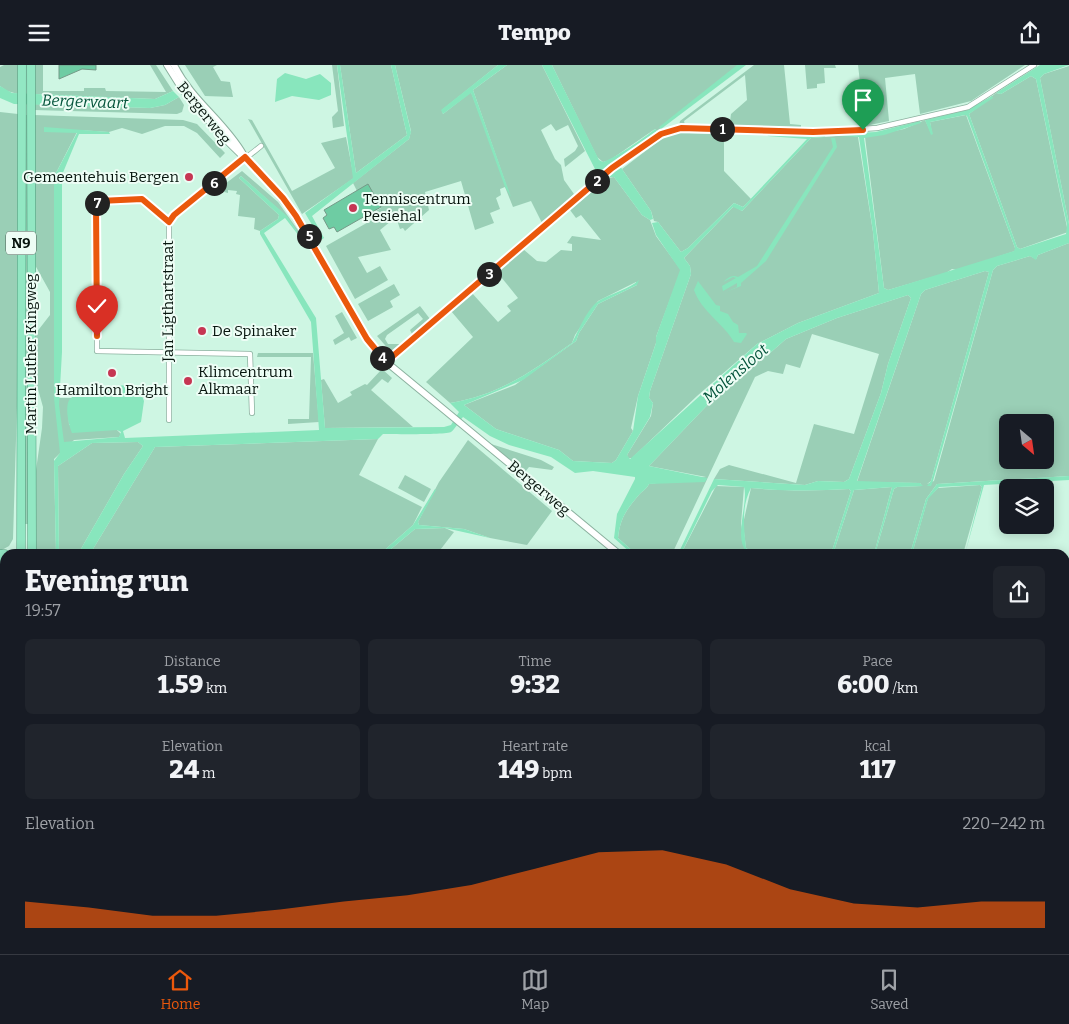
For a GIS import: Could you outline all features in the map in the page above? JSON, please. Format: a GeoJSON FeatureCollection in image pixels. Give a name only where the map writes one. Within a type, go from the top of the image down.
{"type":"FeatureCollection","features":[{"type":"Feature","properties":{"kind":"highway","name":"Martin Luther Kingweg"},"geometry":{"type":"LineString","coordinates":[[20,549],[22,65]]}},
{"type":"Feature","properties":{"kind":"highway","name":"Martin Luther Kingweg"},"geometry":{"type":"LineString","coordinates":[[31,65],[30,346],[32,549]]}},
{"type":"Feature","properties":{"kind":"highway","name":"N9"},"geometry":{"type":"LineString","coordinates":[[30,259],[36,275]]}},
{"type":"Feature","properties":{"kind":"highway","name":"N9"},"geometry":{"type":"LineString","coordinates":[[30,346],[35,329]]}},
{"type":"Feature","properties":{"kind":"main road","name":"Bergerweg"},"geometry":{"type":"LineString","coordinates":[[167,65],[193,104],[232,149],[245,157]]}},
{"type":"Feature","properties":{"kind":"main road","name":"Bergerweg"},"geometry":{"type":"LineString","coordinates":[[174,65],[192,95],[237,144],[245,157],[283,198],[296,216],[367,339],[391,358],[457,421],[614,549]]}},
{"type":"Feature","properties":{"kind":"street"},"geometry":{"type":"LineString","coordinates":[[391,358],[612,168],[661,134],[673,129],[844,131],[877,128],[968,107],[1034,65]]}},
{"type":"Feature","properties":{"kind":"street"},"geometry":{"type":"LineString","coordinates":[[245,157],[261,145]]}},
{"type":"Feature","properties":{"kind":"street","name":"Jan Ligthartstraat"},"geometry":{"type":"LineString","coordinates":[[169,421],[169,222],[174,215],[245,157]]}},
{"type":"Feature","properties":{"kind":"street"},"geometry":{"type":"LineString","coordinates":[[169,222],[142,199],[103,199],[96,205],[97,351],[250,354],[252,413]]}},
{"type":"Feature","properties":{"kind":"shaded area"},"geometry":{"type":"Polygon","coordinates":[[[4,65],[18,65],[18,94],[7,91],[0,86],[0,67],[4,65]]]}},
{"type":"Feature","properties":{"kind":"shaded area"},"geometry":{"type":"Polygon","coordinates":[[[35,65],[43,65],[43,91],[84,91],[84,88],[105,88],[106,91],[166,92],[150,65],[156,65],[173,91],[155,99],[34,94],[35,65]]]}},
{"type":"Feature","properties":{"kind":"shaded area"},"geometry":{"type":"Polygon","coordinates":[[[185,65],[217,65],[213,67],[221,81],[230,82],[233,97],[205,96],[185,65]]]}},
{"type":"Feature","properties":{"kind":"shaded area"},"geometry":{"type":"Polygon","coordinates":[[[332,65],[337,65],[344,126],[333,128],[332,117],[338,111],[332,65]]]}},
{"type":"Feature","properties":{"kind":"shaded area"},"geometry":{"type":"Polygon","coordinates":[[[340,65],[391,65],[407,135],[356,173],[340,65]]]}},
{"type":"Feature","properties":{"kind":"shaded area"},"geometry":{"type":"Polygon","coordinates":[[[395,65],[498,65],[442,110],[443,114],[471,92],[509,193],[473,90],[507,65],[542,65],[585,151],[565,167],[564,159],[575,151],[578,146],[568,125],[556,131],[551,124],[541,130],[555,159],[561,165],[564,180],[574,194],[542,223],[531,201],[513,207],[505,187],[500,189],[501,195],[496,198],[500,209],[490,213],[494,223],[475,230],[461,181],[425,192],[429,210],[405,231],[403,228],[400,229],[396,217],[380,230],[391,250],[358,257],[367,273],[380,266],[388,280],[355,299],[326,246],[372,220],[369,215],[381,208],[368,185],[357,191],[353,183],[409,139],[411,131],[395,65]]]}},
{"type":"Feature","properties":{"kind":"shaded area"},"geometry":{"type":"Polygon","coordinates":[[[552,65],[742,65],[657,131],[655,129],[610,160],[603,162],[597,157],[552,65]]]}},
{"type":"Feature","properties":{"kind":"shaded area"},"geometry":{"type":"Polygon","coordinates":[[[754,65],[784,65],[790,124],[801,125],[801,129],[729,128],[731,114],[747,100],[745,75],[684,121],[685,125],[679,126],[680,121],[754,65]]]}},
{"type":"Feature","properties":{"kind":"shaded area"},"geometry":{"type":"Polygon","coordinates":[[[805,65],[835,65],[836,68],[824,68],[825,83],[817,84],[817,88],[807,89],[805,65]]]}},
{"type":"Feature","properties":{"kind":"shaded area"},"geometry":{"type":"Polygon","coordinates":[[[858,65],[1025,65],[971,101],[920,114],[915,74],[885,78],[889,121],[865,126],[858,65]]]}},
{"type":"Feature","properties":{"kind":"shaded area"},"geometry":{"type":"Polygon","coordinates":[[[1069,66],[1069,224],[1040,78],[1044,74],[1069,66]]]}},
{"type":"Feature","properties":{"kind":"shaded area"},"geometry":{"type":"Polygon","coordinates":[[[1031,76],[1036,79],[1068,232],[1020,249],[1017,247],[969,114],[996,93],[1001,94],[1031,76]]]}},
{"type":"Feature","properties":{"kind":"shaded area"},"geometry":{"type":"Polygon","coordinates":[[[179,97],[184,105],[182,112],[177,114],[34,110],[34,104],[150,108],[165,105],[179,97]]]}},
{"type":"Feature","properties":{"kind":"shaded area"},"geometry":{"type":"Polygon","coordinates":[[[0,112],[18,114],[18,373],[13,539],[9,546],[0,549],[0,112]]]}},
{"type":"Feature","properties":{"kind":"shaded area"},"geometry":{"type":"Polygon","coordinates":[[[24,115],[27,115],[29,524],[23,524],[24,115]]]}},
{"type":"Feature","properties":{"kind":"shaded area"},"geometry":{"type":"Polygon","coordinates":[[[34,115],[183,120],[197,124],[225,153],[220,158],[197,133],[184,126],[165,126],[142,134],[122,128],[109,132],[78,130],[56,173],[55,398],[72,398],[68,404],[69,425],[117,430],[121,434],[119,437],[74,440],[54,459],[56,549],[36,549],[35,477],[43,407],[36,382],[35,338],[36,333],[50,315],[50,292],[35,265],[34,115]]]}},
{"type":"Feature","properties":{"kind":"shaded area"},"geometry":{"type":"Polygon","coordinates":[[[966,115],[1015,251],[888,290],[884,288],[865,137],[904,129],[925,120],[932,134],[930,122],[966,115]]]}},
{"type":"Feature","properties":{"kind":"shaded area"},"geometry":{"type":"Polygon","coordinates":[[[248,119],[252,120],[292,191],[335,168],[321,143],[346,137],[354,178],[302,214],[248,119]]]}},
{"type":"Feature","properties":{"kind":"shaded area"},"geometry":{"type":"Polygon","coordinates":[[[673,133],[724,134],[724,171],[751,199],[743,207],[734,203],[688,248],[681,252],[658,222],[654,221],[651,211],[622,169],[660,140],[673,133]]]}},
{"type":"Feature","properties":{"kind":"shaded area"},"geometry":{"type":"Polygon","coordinates":[[[848,135],[858,137],[873,232],[879,293],[798,323],[757,344],[697,396],[632,458],[628,458],[627,455],[651,416],[653,403],[649,398],[650,391],[691,274],[690,266],[684,258],[734,206],[742,211],[811,138],[848,135]]]}},
{"type":"Feature","properties":{"kind":"shaded area"},"geometry":{"type":"Polygon","coordinates":[[[242,171],[278,202],[305,240],[303,241],[287,217],[241,176],[239,178],[279,215],[278,219],[260,231],[254,229],[255,218],[238,216],[240,195],[236,194],[237,191],[228,190],[228,193],[217,190],[242,171]]]}},
{"type":"Feature","properties":{"kind":"shaded area"},"geometry":{"type":"Polygon","coordinates":[[[614,177],[642,215],[650,220],[656,236],[681,270],[656,337],[656,343],[638,396],[631,428],[633,431],[616,460],[612,463],[573,461],[559,450],[496,429],[464,405],[515,385],[576,341],[579,333],[598,304],[637,285],[636,282],[598,301],[575,335],[572,343],[515,381],[485,394],[450,403],[426,382],[473,337],[451,311],[472,293],[498,322],[511,311],[507,306],[518,298],[497,272],[523,249],[537,261],[546,262],[561,250],[572,251],[572,244],[567,243],[572,236],[601,240],[581,215],[576,218],[570,210],[608,178],[614,177]]]}},
{"type":"Feature","properties":{"kind":"shaded area"},"geometry":{"type":"Polygon","coordinates":[[[1069,243],[1069,476],[937,484],[926,499],[911,549],[876,549],[894,489],[897,487],[922,486],[920,483],[857,482],[921,294],[925,290],[985,271],[989,272],[931,481],[927,484],[934,481],[993,270],[997,266],[1030,256],[1036,259],[1038,255],[1069,243]]]}},
{"type":"Feature","properties":{"kind":"shaded area"},"geometry":{"type":"Polygon","coordinates":[[[394,284],[400,295],[390,301],[393,307],[368,321],[358,304],[394,284]]]}},
{"type":"Feature","properties":{"kind":"shaded area"},"geometry":{"type":"Polygon","coordinates":[[[908,295],[911,298],[888,364],[881,393],[849,479],[844,482],[818,481],[805,485],[714,479],[720,469],[729,465],[796,483],[814,424],[854,434],[879,354],[812,334],[800,368],[786,364],[783,374],[768,371],[755,377],[674,549],[630,549],[618,538],[620,525],[627,510],[649,484],[706,477],[649,466],[739,372],[770,353],[786,339],[837,318],[908,295]]]}},
{"type":"Feature","properties":{"kind":"shaded area"},"geometry":{"type":"Polygon","coordinates":[[[420,306],[430,319],[412,334],[410,330],[423,319],[418,313],[387,335],[385,339],[388,344],[401,344],[391,352],[377,336],[420,306]]]}},
{"type":"Feature","properties":{"kind":"shaded area"},"geometry":{"type":"Polygon","coordinates":[[[342,312],[357,338],[351,341],[349,337],[335,345],[333,340],[344,333],[335,316],[342,312]]]}},
{"type":"Feature","properties":{"kind":"shaded area"},"geometry":{"type":"Polygon","coordinates":[[[258,353],[313,353],[319,422],[288,424],[288,419],[309,419],[311,357],[257,357],[258,353]]]}},
{"type":"Feature","properties":{"kind":"shaded area"},"geometry":{"type":"Polygon","coordinates":[[[382,369],[392,378],[388,383],[382,379],[371,390],[413,427],[325,428],[321,380],[324,379],[338,403],[352,395],[350,392],[365,384],[367,385],[382,369]]]}},
{"type":"Feature","properties":{"kind":"shaded area"},"geometry":{"type":"Polygon","coordinates":[[[378,439],[359,475],[422,507],[413,525],[386,549],[93,549],[155,447],[378,439]]]}},
{"type":"Feature","properties":{"kind":"shaded area"},"geometry":{"type":"Polygon","coordinates":[[[468,440],[552,511],[527,545],[490,538],[464,529],[419,525],[418,522],[439,482],[468,440]]]}},
{"type":"Feature","properties":{"kind":"shaded area"},"geometry":{"type":"Polygon","coordinates":[[[138,442],[143,446],[124,474],[81,549],[59,549],[58,466],[92,443],[138,442]]]}},
{"type":"Feature","properties":{"kind":"shaded area"},"geometry":{"type":"Polygon","coordinates":[[[491,444],[541,460],[554,467],[552,470],[529,467],[525,472],[491,444]]]}},
{"type":"Feature","properties":{"kind":"shaded area"},"geometry":{"type":"Polygon","coordinates":[[[405,475],[431,489],[424,502],[398,488],[405,475]]]}},
{"type":"Feature","properties":{"kind":"shaded area"},"geometry":{"type":"Polygon","coordinates":[[[980,485],[982,487],[964,549],[913,549],[928,498],[938,488],[980,485]]]}},
{"type":"Feature","properties":{"kind":"shaded area"},"geometry":{"type":"Polygon","coordinates":[[[716,486],[744,487],[741,524],[746,549],[684,549],[716,486]]]}},
{"type":"Feature","properties":{"kind":"shaded area"},"geometry":{"type":"Polygon","coordinates":[[[892,487],[875,549],[835,549],[854,490],[892,487]]]}},
{"type":"Feature","properties":{"kind":"shaded area"},"geometry":{"type":"Polygon","coordinates":[[[751,488],[775,490],[849,489],[851,491],[833,549],[748,549],[743,524],[751,488]]]}},
{"type":"Feature","properties":{"kind":"shaded area"},"geometry":{"type":"Polygon","coordinates":[[[445,528],[454,532],[441,549],[391,549],[415,529],[445,528]]]}},
{"type":"Feature","properties":{"kind":"water"},"geometry":{"type":"Polygon","coordinates":[[[337,65],[340,65],[356,173],[407,135],[391,65],[395,65],[411,132],[409,139],[312,216],[324,238],[321,240],[305,213],[353,178],[337,65]]]}},
{"type":"Feature","properties":{"kind":"water"},"geometry":{"type":"Polygon","coordinates":[[[498,65],[507,65],[473,90],[511,197],[505,187],[471,93],[443,114],[441,110],[498,65]]]}},
{"type":"Feature","properties":{"kind":"water"},"geometry":{"type":"Polygon","coordinates":[[[542,65],[552,65],[599,160],[603,162],[608,160],[655,129],[657,131],[610,166],[616,169],[620,166],[651,211],[653,219],[650,220],[642,215],[614,177],[607,177],[609,172],[596,171],[542,65]]]}},
{"type":"Feature","properties":{"kind":"water"},"geometry":{"type":"Polygon","coordinates":[[[737,65],[746,65],[661,129],[659,127],[737,65]]]}},
{"type":"Feature","properties":{"kind":"water","name":"Molensloot"},"geometry":{"type":"Polygon","coordinates":[[[1040,65],[1069,65],[1044,74],[1040,78],[1069,224],[1069,243],[1038,255],[1036,260],[1030,256],[997,266],[993,270],[931,486],[927,486],[931,481],[989,272],[985,271],[925,290],[921,294],[857,481],[920,483],[923,486],[897,487],[894,489],[876,549],[892,487],[854,490],[835,549],[833,549],[851,491],[849,489],[776,490],[751,488],[746,502],[744,518],[748,549],[744,549],[741,533],[744,487],[718,485],[712,491],[683,549],[680,549],[714,479],[805,485],[818,481],[844,482],[849,479],[881,393],[888,364],[911,298],[908,295],[837,318],[786,339],[770,353],[739,372],[649,466],[707,478],[705,482],[649,484],[627,510],[622,520],[618,538],[630,549],[626,549],[614,538],[617,514],[635,477],[593,471],[575,473],[551,457],[509,445],[490,436],[463,417],[452,431],[448,433],[383,434],[378,439],[155,447],[93,549],[81,549],[124,474],[143,446],[138,442],[92,443],[58,466],[59,549],[56,549],[54,461],[60,453],[54,398],[54,184],[56,173],[77,133],[44,132],[44,127],[109,132],[110,134],[79,134],[62,175],[62,352],[59,405],[64,442],[119,437],[121,432],[117,430],[72,433],[68,421],[67,406],[70,399],[83,392],[123,385],[138,386],[144,401],[141,422],[123,431],[125,438],[319,430],[311,322],[260,234],[260,231],[278,219],[279,215],[239,178],[241,176],[287,216],[303,241],[285,218],[264,233],[316,318],[325,428],[444,427],[451,425],[459,412],[450,403],[500,388],[543,363],[572,343],[595,304],[639,280],[637,285],[598,304],[579,333],[576,341],[523,380],[464,405],[496,429],[559,450],[573,461],[612,463],[616,460],[633,431],[638,396],[656,343],[656,337],[680,270],[656,235],[652,223],[658,222],[681,252],[688,248],[734,203],[743,207],[807,139],[768,136],[767,134],[826,134],[825,137],[811,138],[742,211],[733,207],[684,258],[690,266],[691,274],[650,391],[649,398],[653,403],[650,417],[627,455],[630,459],[757,344],[798,323],[879,293],[873,232],[859,137],[840,136],[840,134],[876,132],[920,121],[921,123],[884,135],[864,138],[884,288],[888,290],[1014,251],[1015,248],[967,116],[930,122],[933,134],[931,135],[925,120],[967,110],[992,96],[993,98],[969,114],[1017,247],[1020,249],[1066,234],[1067,225],[1036,79],[1031,76],[1001,94],[996,93],[1040,65]]]}},
{"type":"Feature","properties":{"kind":"water"},"geometry":{"type":"Polygon","coordinates":[[[285,73],[306,79],[320,74],[331,83],[331,95],[319,100],[292,96],[275,102],[277,79],[285,73]]]}},
{"type":"Feature","properties":{"kind":"water","name":"Bergervaart"},"geometry":{"type":"Polygon","coordinates":[[[0,86],[12,93],[155,99],[173,91],[179,97],[165,105],[150,108],[14,104],[0,98],[0,86]]]}},
{"type":"Feature","properties":{"kind":"water"},"geometry":{"type":"Polygon","coordinates":[[[831,138],[835,138],[837,147],[766,261],[741,283],[741,286],[726,292],[737,287],[737,283],[723,291],[722,286],[736,278],[733,277],[723,282],[727,279],[732,276],[738,277],[757,266],[833,147],[831,138]]]}},
{"type":"Feature","properties":{"kind":"water"},"geometry":{"type":"Polygon","coordinates":[[[698,281],[716,305],[720,306],[720,311],[728,314],[733,322],[738,325],[739,333],[747,334],[741,343],[734,342],[697,298],[694,290],[698,281]]]}},
{"type":"Feature","properties":{"kind":"water"},"geometry":{"type":"Polygon","coordinates":[[[1069,476],[1069,480],[1054,481],[1054,479],[1020,479],[1069,476]]]}},
{"type":"Feature","properties":{"kind":"water"},"geometry":{"type":"Polygon","coordinates":[[[999,480],[999,484],[984,485],[966,549],[982,487],[980,485],[939,487],[928,499],[913,549],[911,549],[926,499],[937,484],[999,480]]]}},
{"type":"Feature","properties":{"kind":"water"},"geometry":{"type":"Polygon","coordinates":[[[435,489],[418,522],[419,525],[464,529],[490,538],[445,528],[415,529],[391,549],[386,549],[413,525],[435,489]]]}},
{"type":"Feature","properties":{"kind":"building"},"geometry":{"type":"Polygon","coordinates":[[[59,65],[96,65],[96,70],[82,69],[59,79],[59,65]]]}},
{"type":"Feature","properties":{"kind":"building","name":"Tenniscentrum Pesiehal"},"geometry":{"type":"Polygon","coordinates":[[[368,184],[381,207],[337,232],[334,227],[329,229],[323,218],[327,215],[324,210],[368,184]]]}},
{"type":"Feature","properties":{"kind":"place","name":"Gemeentehuis Bergen"},"geometry":{"type":"Point","coordinates":[189,177]}},
{"type":"Feature","properties":{"kind":"place","name":"Tenniscentrum Pesiehal"},"geometry":{"type":"Point","coordinates":[353,208]}},
{"type":"Feature","properties":{"kind":"place","name":"De Spinaker"},"geometry":{"type":"Point","coordinates":[202,331]}},
{"type":"Feature","properties":{"kind":"place","name":"Hamilton Bright"},"geometry":{"type":"Point","coordinates":[112,373]}},
{"type":"Feature","properties":{"kind":"place","name":"Klimcentrum Alkmaar"},"geometry":{"type":"Point","coordinates":[188,381]}},
{"type":"Feature","properties":{"kind":"route"},"geometry":{"type":"LineString","coordinates":[[97,336],[96,205],[99,201],[103,199],[142,199],[169,222],[172,216],[245,157],[283,198],[296,216],[367,339],[386,362],[608,172],[668,130],[681,128],[813,132],[863,130]]}}]}
